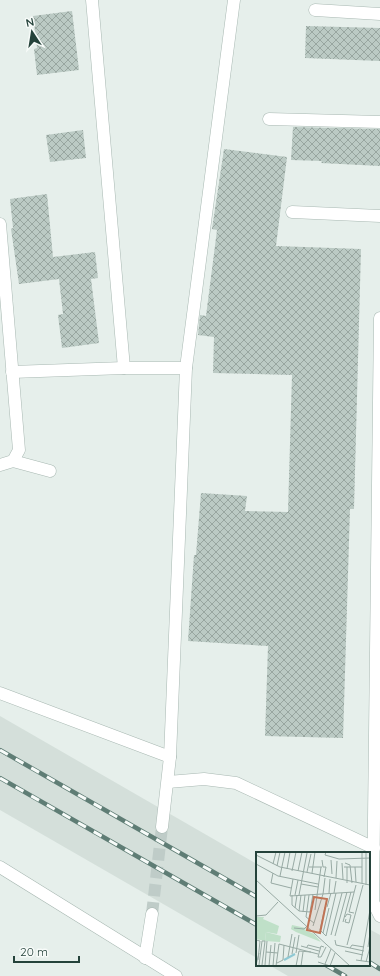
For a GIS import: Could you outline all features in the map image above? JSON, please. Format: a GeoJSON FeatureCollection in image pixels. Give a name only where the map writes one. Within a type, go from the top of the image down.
{"type":"FeatureCollection","features":[{"type":"Feature","properties":{"kind":"street"},"geometry":{"type":"LineString","coordinates":[[92,0],[124,368]]}},
{"type":"Feature","properties":{"kind":"street"},"geometry":{"type":"LineString","coordinates":[[162,827],[170,756],[186,368],[234,0]]}},
{"type":"Feature","properties":{"kind":"street"},"geometry":{"type":"LineString","coordinates":[[315,10],[380,14]]}},
{"type":"Feature","properties":{"kind":"street"},"geometry":{"type":"LineString","coordinates":[[269,119],[380,122]]}},
{"type":"Feature","properties":{"kind":"street"},"geometry":{"type":"LineString","coordinates":[[292,212],[380,216]]}},
{"type":"Feature","properties":{"kind":"street"},"geometry":{"type":"LineString","coordinates":[[0,224],[19,450],[13,461]]}},
{"type":"Feature","properties":{"kind":"street"},"geometry":{"type":"LineString","coordinates":[[380,318],[373,902],[380,916]]}},
{"type":"Feature","properties":{"kind":"street"},"geometry":{"type":"LineString","coordinates":[[12,372],[124,368],[186,368]]}},
{"type":"Feature","properties":{"kind":"street"},"geometry":{"type":"LineString","coordinates":[[0,466],[13,461],[50,471]]}},
{"type":"Feature","properties":{"kind":"street"},"geometry":{"type":"LineString","coordinates":[[0,693],[170,756]]}},
{"type":"Feature","properties":{"kind":"street"},"geometry":{"type":"LineString","coordinates":[[168,782],[204,779],[236,782],[374,848]]}},
{"type":"Feature","properties":{"kind":"street"},"geometry":{"type":"LineString","coordinates":[[0,867],[176,976]]}},
{"type":"Feature","properties":{"kind":"street"},"geometry":{"type":"LineString","coordinates":[[145,958],[152,914]]}},
{"type":"Feature","properties":{"kind":"shaded area"},"geometry":{"type":"Polygon","coordinates":[[[0,716],[256,863],[256,957],[0,810],[0,716]]]}},
{"type":"Feature","properties":{"kind":"shaded area"},"geometry":{"type":"Polygon","coordinates":[[[370,930],[380,935],[380,976],[288,976],[271,966],[370,966],[370,930]]]}},
{"type":"Feature","properties":{"kind":"building"},"geometry":{"type":"Polygon","coordinates":[[[72,11],[79,70],[37,75],[34,49],[37,48],[33,16],[72,11]]]}},
{"type":"Feature","properties":{"kind":"building"},"geometry":{"type":"Polygon","coordinates":[[[306,26],[380,28],[380,61],[305,58],[306,26]]]}},
{"type":"Feature","properties":{"kind":"building"},"geometry":{"type":"Polygon","coordinates":[[[293,127],[380,129],[380,166],[291,160],[293,127]]]}},
{"type":"Feature","properties":{"kind":"building"},"geometry":{"type":"Polygon","coordinates":[[[83,130],[86,158],[50,162],[46,135],[83,130]]]}},
{"type":"Feature","properties":{"kind":"building"},"geometry":{"type":"Polygon","coordinates":[[[224,149],[287,157],[276,246],[361,249],[354,509],[350,509],[343,738],[265,736],[268,646],[188,641],[194,555],[196,555],[201,493],[247,496],[245,511],[288,512],[292,375],[213,373],[214,337],[198,335],[200,315],[206,316],[217,230],[212,229],[224,149]]]}},
{"type":"Feature","properties":{"kind":"building"},"geometry":{"type":"Polygon","coordinates":[[[47,194],[53,257],[95,252],[98,278],[91,279],[99,343],[62,348],[58,315],[63,314],[59,279],[19,284],[11,229],[13,228],[10,199],[47,194]]]}},
{"type":"Feature","properties":{"kind":"tunnel"},"geometry":{"type":"LineString","coordinates":[[152,914],[162,827]]}},
{"type":"Feature","properties":{"kind":"railway"},"geometry":{"type":"LineString","coordinates":[[0,750],[256,896]]}},
{"type":"Feature","properties":{"kind":"railway"},"geometry":{"type":"LineString","coordinates":[[0,778],[256,924]]}},
{"type":"Feature","properties":{"kind":"railway"},"geometry":{"type":"LineString","coordinates":[[370,963],[380,969]]}},
{"type":"Feature","properties":{"kind":"railway"},"geometry":{"type":"LineString","coordinates":[[328,966],[345,976]]}}]}
